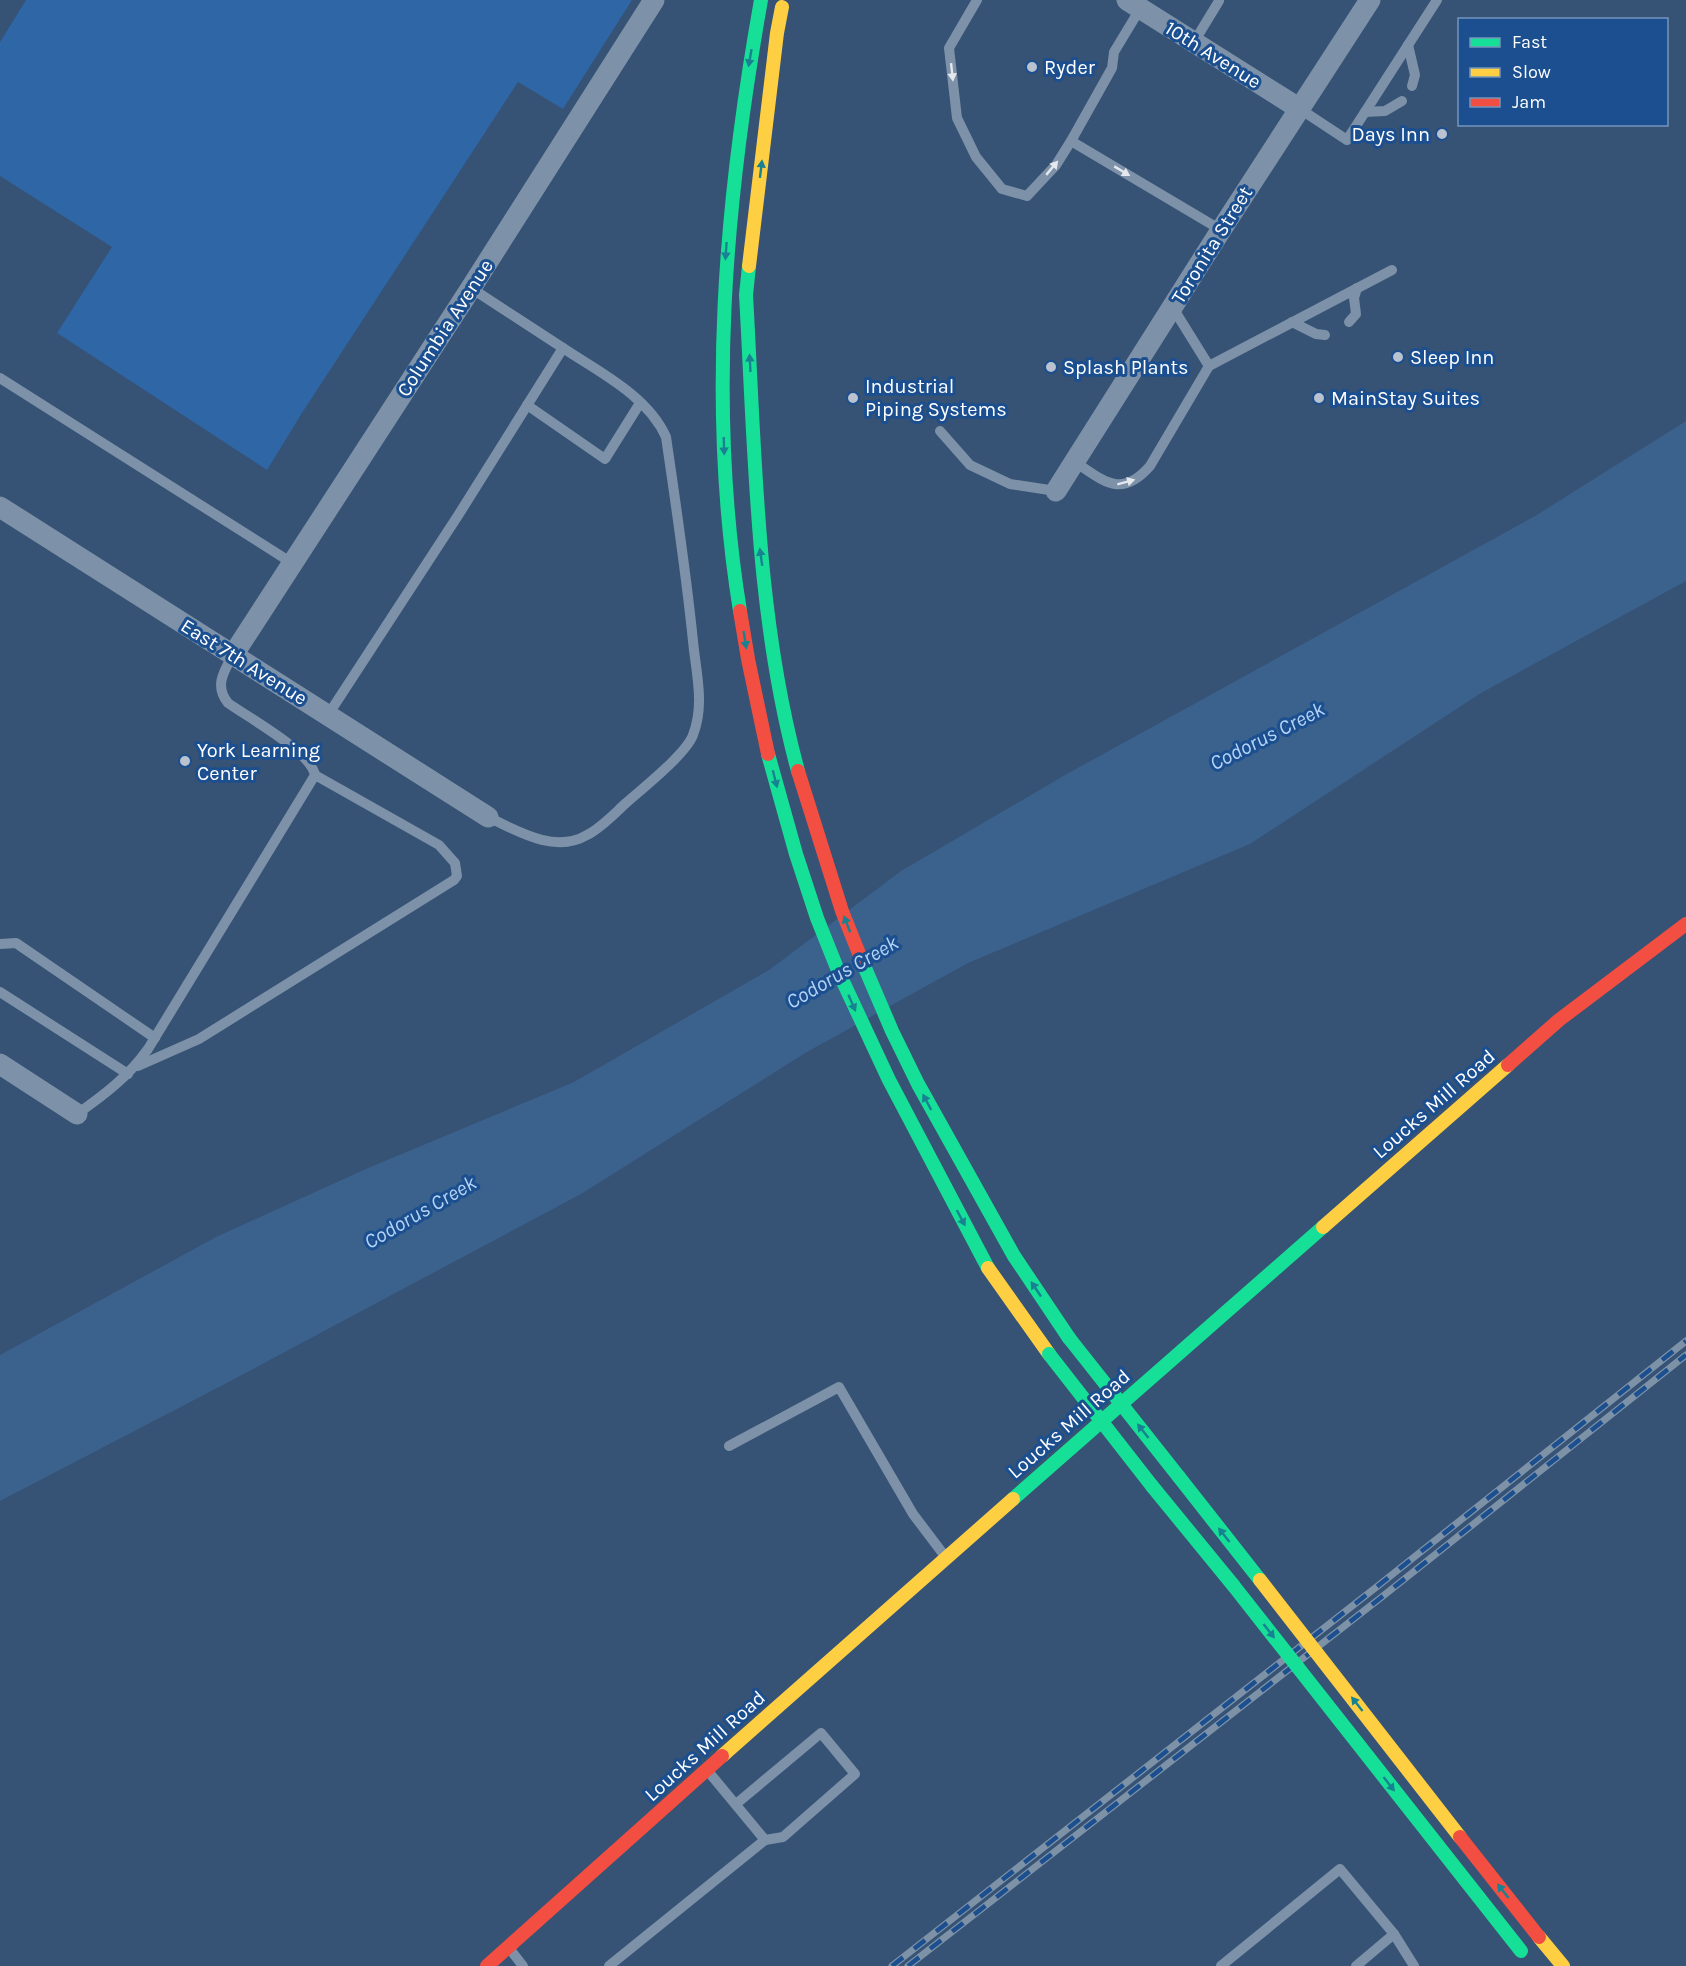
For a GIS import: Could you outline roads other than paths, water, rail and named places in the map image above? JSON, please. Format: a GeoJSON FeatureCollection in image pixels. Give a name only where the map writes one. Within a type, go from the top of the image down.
{"type":"FeatureCollection","features":[{"type":"Feature","properties":{"kind":"main road"},"geometry":{"type":"LineString","coordinates":[[761,0],[739,128],[725,265],[722,392],[725,464],[734,568],[745,644],[761,723],[778,791],[818,919],[873,1049],[989,1269],[1049,1354],[1524,1955]]}},
{"type":"Feature","properties":{"kind":"main road"},"geometry":{"type":"LineString","coordinates":[[783,0],[777,33],[746,295],[760,547],[784,719],[820,846],[870,982],[918,1084],[955,1154],[1014,1256],[1070,1338],[1563,1966]]}},
{"type":"Feature","properties":{"kind":"main road","name":"Loucks Mill Road"},"geometry":{"type":"LineString","coordinates":[[487,1966],[946,1557],[1559,1020],[1686,924]]}},
{"type":"Feature","properties":{"kind":"street","name":"Columbia Avenue"},"geometry":{"type":"LineString","coordinates":[[233,655],[654,0]]}},
{"type":"Feature","properties":{"kind":"street","name":"Toronita Street"},"geometry":{"type":"LineString","coordinates":[[1056,491],[1370,0]]}},
{"type":"Feature","properties":{"kind":"street","name":"10th Avenue"},"geometry":{"type":"LineString","coordinates":[[1133,4],[1300,109]]}},
{"type":"Feature","properties":{"kind":"street","name":"East 7th Avenue"},"geometry":{"type":"LineString","coordinates":[[0,507],[488,817]]}},
{"type":"Feature","properties":{"kind":"street"},"geometry":{"type":"LineString","coordinates":[[0,1064],[77,1114]]}},
{"type":"Feature","properties":{"kind":"lane"},"geometry":{"type":"LineString","coordinates":[[977,0],[949,48],[957,118],[976,157],[1002,189],[1028,196],[1056,165],[1112,68],[1114,52],[1133,4]]}},
{"type":"Feature","properties":{"kind":"lane"},"geometry":{"type":"LineString","coordinates":[[1300,109],[1347,140],[1437,0]]}},
{"type":"Feature","properties":{"kind":"lane"},"geometry":{"type":"LineString","coordinates":[[1194,42],[1219,1]]}},
{"type":"Feature","properties":{"kind":"lane"},"geometry":{"type":"LineString","coordinates":[[1408,45],[1415,75],[1412,86]]}},
{"type":"Feature","properties":{"kind":"lane"},"geometry":{"type":"LineString","coordinates":[[1365,112],[1385,111],[1402,101]]}},
{"type":"Feature","properties":{"kind":"lane"},"geometry":{"type":"LineString","coordinates":[[1071,141],[1221,230]]}},
{"type":"Feature","properties":{"kind":"lane"},"geometry":{"type":"LineString","coordinates":[[1075,462],[1110,484],[1123,485],[1139,478],[1149,466],[1209,366],[1392,270]]}},
{"type":"Feature","properties":{"kind":"lane"},"geometry":{"type":"LineString","coordinates":[[471,288],[614,381],[661,425],[666,437],[684,556],[701,697],[693,736],[675,759],[610,818],[586,836],[561,842],[531,837],[488,817]]}},
{"type":"Feature","properties":{"kind":"lane"},"geometry":{"type":"LineString","coordinates":[[1349,322],[1356,315],[1354,298],[1357,288]]}},
{"type":"Feature","properties":{"kind":"lane"},"geometry":{"type":"LineString","coordinates":[[1173,308],[1209,366]]}},
{"type":"Feature","properties":{"kind":"lane"},"geometry":{"type":"LineString","coordinates":[[1292,322],[1316,334],[1325,335]]}},
{"type":"Feature","properties":{"kind":"lane"},"geometry":{"type":"LineString","coordinates":[[328,715],[453,524],[562,348]]}},
{"type":"Feature","properties":{"kind":"lane"},"geometry":{"type":"LineString","coordinates":[[0,378],[292,563]]}},
{"type":"Feature","properties":{"kind":"lane"},"geometry":{"type":"LineString","coordinates":[[527,405],[605,459],[640,403]]}},
{"type":"Feature","properties":{"kind":"lane"},"geometry":{"type":"LineString","coordinates":[[940,431],[970,465],[1010,484],[1056,491]]}},
{"type":"Feature","properties":{"kind":"lane"},"geometry":{"type":"LineString","coordinates":[[132,1070],[199,1040],[457,876],[455,863],[439,845],[315,775],[312,765],[303,753],[228,703],[223,697],[220,683],[233,655]]}},
{"type":"Feature","properties":{"kind":"lane"},"geometry":{"type":"LineString","coordinates":[[77,1114],[104,1095],[132,1070],[155,1038],[315,775]]}},
{"type":"Feature","properties":{"kind":"lane"},"geometry":{"type":"LineString","coordinates":[[0,944],[16,943],[155,1038]]}},
{"type":"Feature","properties":{"kind":"lane"},"geometry":{"type":"LineString","coordinates":[[0,992],[132,1070]]}},
{"type":"Feature","properties":{"kind":"lane"},"geometry":{"type":"LineString","coordinates":[[729,1446],[839,1387],[913,1514],[946,1557]]}},
{"type":"Feature","properties":{"kind":"lane"},"geometry":{"type":"LineString","coordinates":[[609,1966],[765,1840],[783,1836],[855,1774],[821,1733],[736,1804]]}},
{"type":"Feature","properties":{"kind":"lane"},"geometry":{"type":"LineString","coordinates":[[707,1770],[765,1840]]}},
{"type":"Feature","properties":{"kind":"lane"},"geometry":{"type":"LineString","coordinates":[[1221,1966],[1340,1869],[1394,1934],[1414,1966]]}},
{"type":"Feature","properties":{"kind":"lane"},"geometry":{"type":"LineString","coordinates":[[1356,1966],[1394,1934]]}},
{"type":"Feature","properties":{"kind":"lane"},"geometry":{"type":"LineString","coordinates":[[508,1947],[523,1966]]}},
{"type":"Feature","properties":{"kind":"water","name":"Codorus Creek"},"geometry":{"type":"Polygon","coordinates":[[[1686,421],[1686,581],[1481,693],[1250,844],[968,963],[807,1052],[581,1194],[0,1501],[0,1355],[216,1237],[368,1168],[574,1082],[769,970],[901,871],[1065,775],[1535,516],[1686,421]]]}},
{"type":"Feature","properties":{"kind":"railway"},"geometry":{"type":"LineString","coordinates":[[892,1966],[1379,1585],[1686,1341]]}},
{"type":"Feature","properties":{"kind":"railway"},"geometry":{"type":"LineString","coordinates":[[908,1966],[1383,1596],[1686,1355]]}},
{"type":"Feature","properties":{"kind":"place","name":"Ryder"},"geometry":{"type":"Point","coordinates":[1032,67]}},
{"type":"Feature","properties":{"kind":"place","name":"Days Inn"},"geometry":{"type":"Point","coordinates":[1442,134]}},
{"type":"Feature","properties":{"kind":"place","name":"Sleep Inn"},"geometry":{"type":"Point","coordinates":[1398,357]}},
{"type":"Feature","properties":{"kind":"place","name":"Splash Plants"},"geometry":{"type":"Point","coordinates":[1051,367]}},
{"type":"Feature","properties":{"kind":"place","name":"Industrial Piping Systems"},"geometry":{"type":"Point","coordinates":[853,398]}},
{"type":"Feature","properties":{"kind":"place","name":"MainStay Suites"},"geometry":{"type":"Point","coordinates":[1319,398]}},
{"type":"Feature","properties":{"kind":"place","name":"York Learning Center"},"geometry":{"type":"Point","coordinates":[185,761]}}]}
